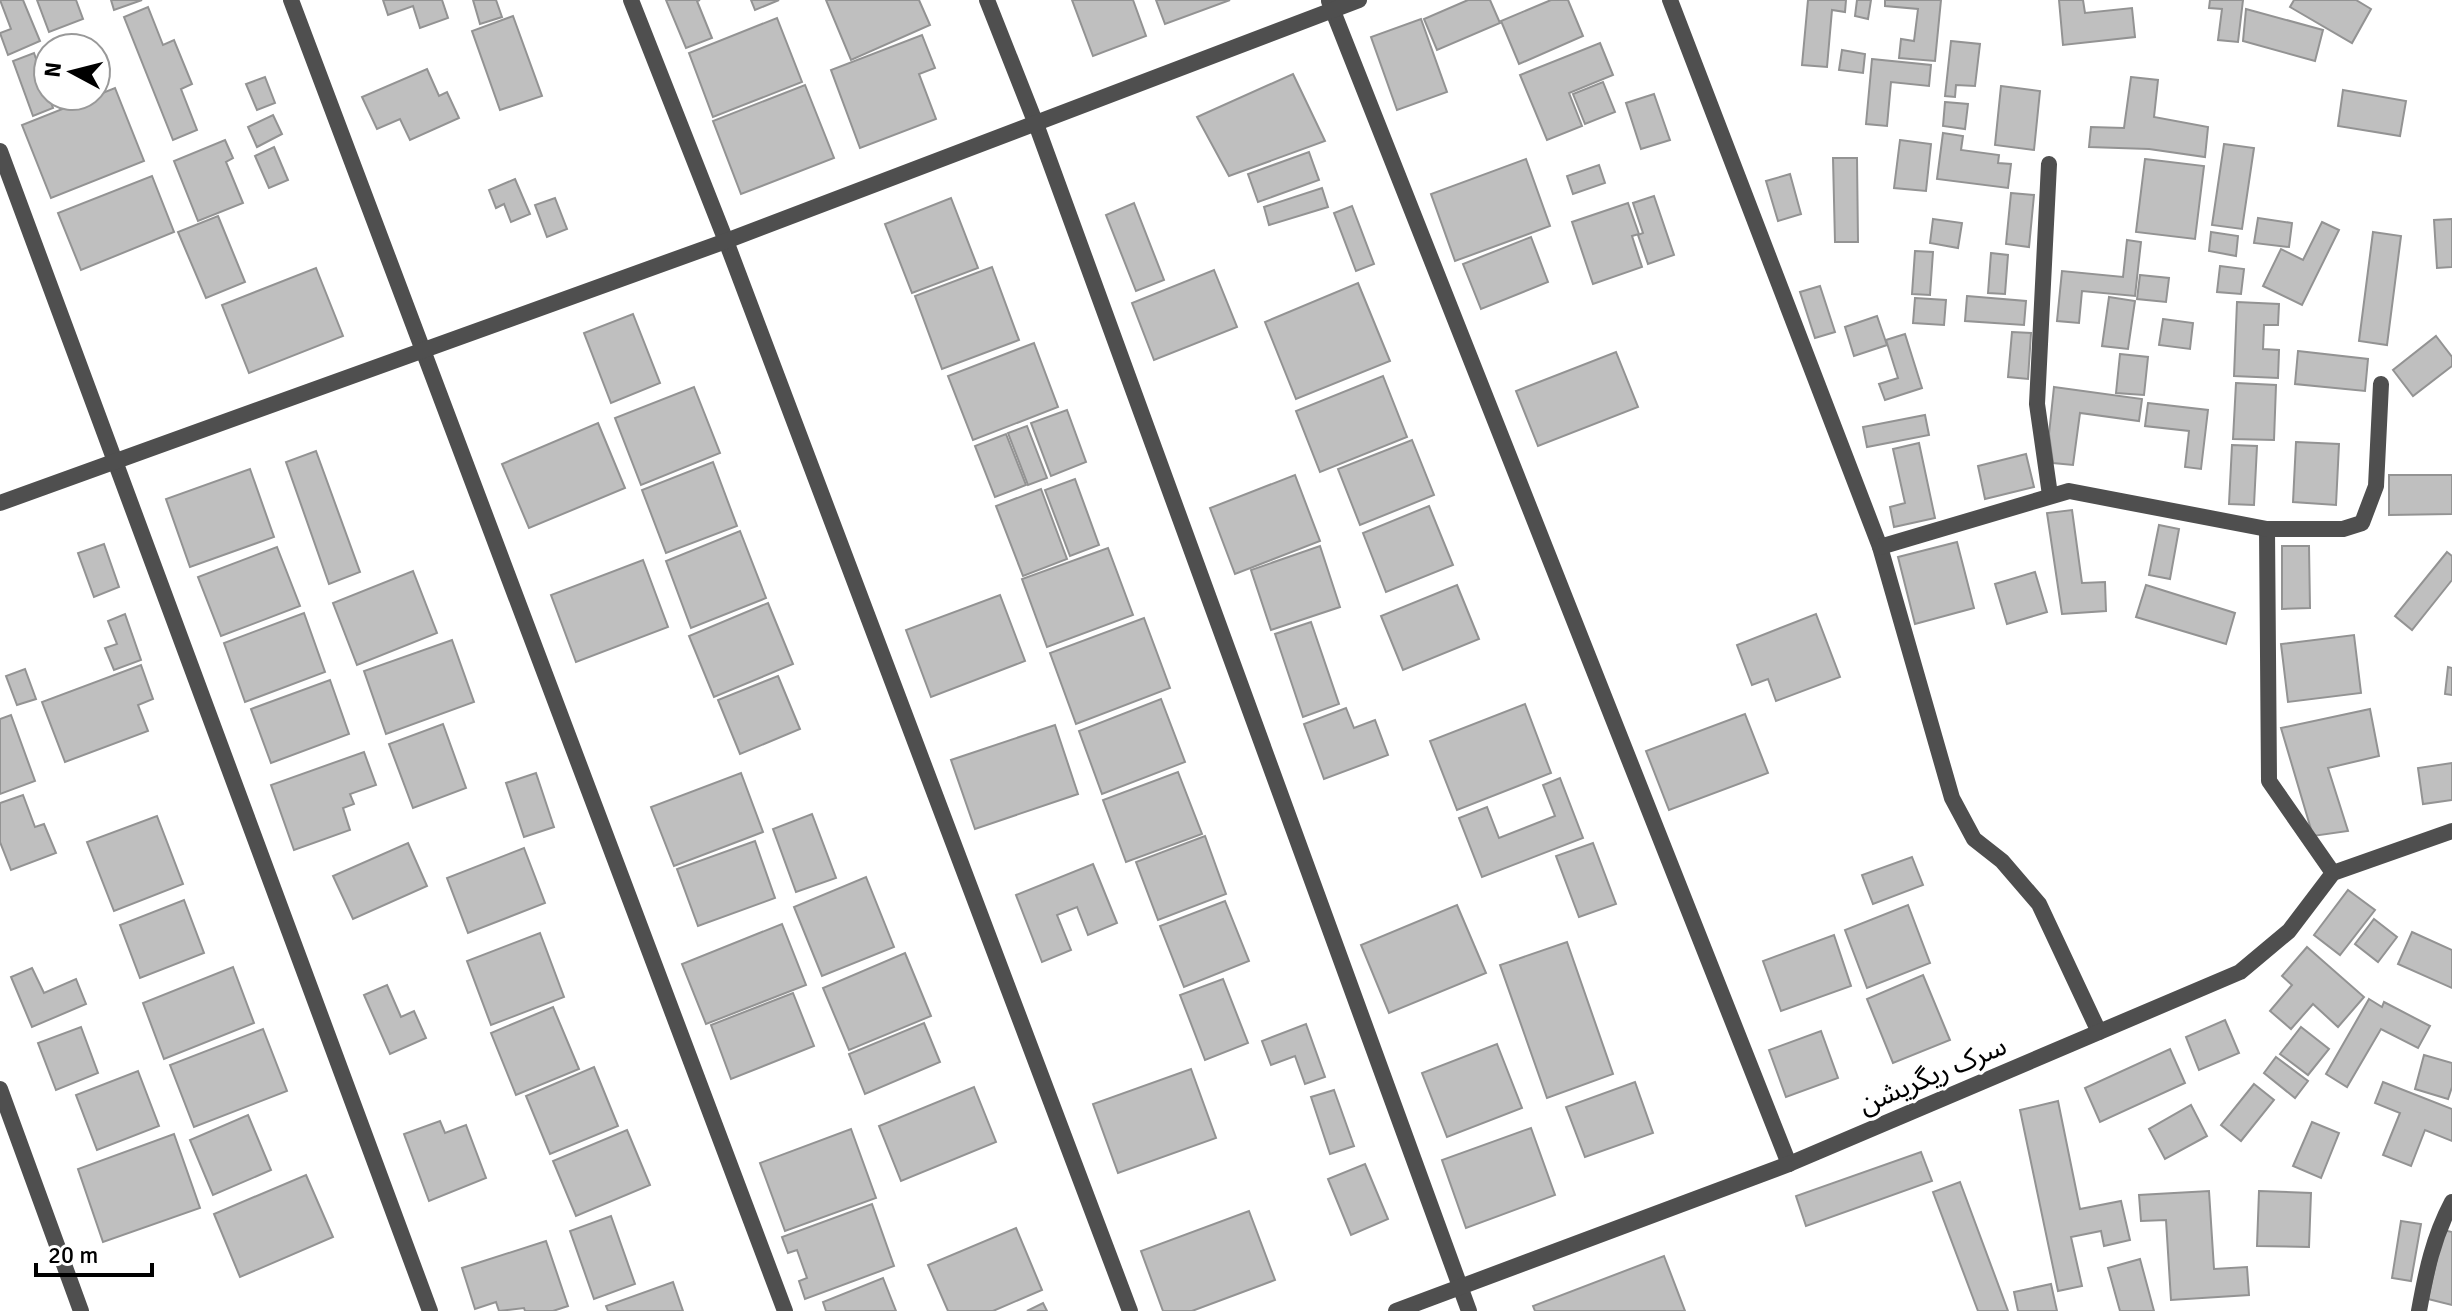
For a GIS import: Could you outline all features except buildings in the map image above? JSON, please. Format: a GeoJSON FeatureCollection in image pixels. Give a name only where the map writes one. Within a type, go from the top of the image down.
{"type":"FeatureCollection","features":[{"type":"Feature","properties":{"kind":"street"},"geometry":{"type":"LineString","coordinates":[[291,0],[785,1311]]}},
{"type":"Feature","properties":{"kind":"street"},"geometry":{"type":"LineString","coordinates":[[631,0],[726,241],[1130,1311]]}},
{"type":"Feature","properties":{"kind":"street"},"geometry":{"type":"LineString","coordinates":[[987,0],[1036,124],[1469,1311]]}},
{"type":"Feature","properties":{"kind":"street"},"geometry":{"type":"LineString","coordinates":[[0,503],[726,241],[1036,124],[1331,5],[1359,0]]}},
{"type":"Feature","properties":{"kind":"street"},"geometry":{"type":"LineString","coordinates":[[1670,0],[1880,547],[1952,798],[1974,839],[2002,861],[2039,904],[2099,1032]]}},
{"type":"Feature","properties":{"kind":"street"},"geometry":{"type":"LineString","coordinates":[[1331,5],[1789,1164]]}},
{"type":"Feature","properties":{"kind":"street"},"geometry":{"type":"LineString","coordinates":[[0,151],[430,1311]]}},
{"type":"Feature","properties":{"kind":"street"},"geometry":{"type":"LineString","coordinates":[[2049,164],[2037,404],[2050,495]]}},
{"type":"Feature","properties":{"kind":"street"},"geometry":{"type":"LineString","coordinates":[[1880,547],[2069,491],[2267,529],[2343,529],[2362,523],[2376,486],[2381,384]]}},
{"type":"Feature","properties":{"kind":"street"},"geometry":{"type":"LineString","coordinates":[[2267,529],[2269,781],[2333,873],[2452,831]]}},
{"type":"Feature","properties":{"kind":"street","name":"سرک ریگریشن"},"geometry":{"type":"LineString","coordinates":[[1396,1311],[1789,1164],[2240,972],[2289,931],[2333,873]]}},
{"type":"Feature","properties":{"kind":"street"},"geometry":{"type":"LineString","coordinates":[[0,1089],[81,1311]]}},
{"type":"Feature","properties":{"kind":"street"},"geometry":{"type":"LineString","coordinates":[[2419,1311],[2428,1259],[2438,1228],[2452,1202]]}}]}
